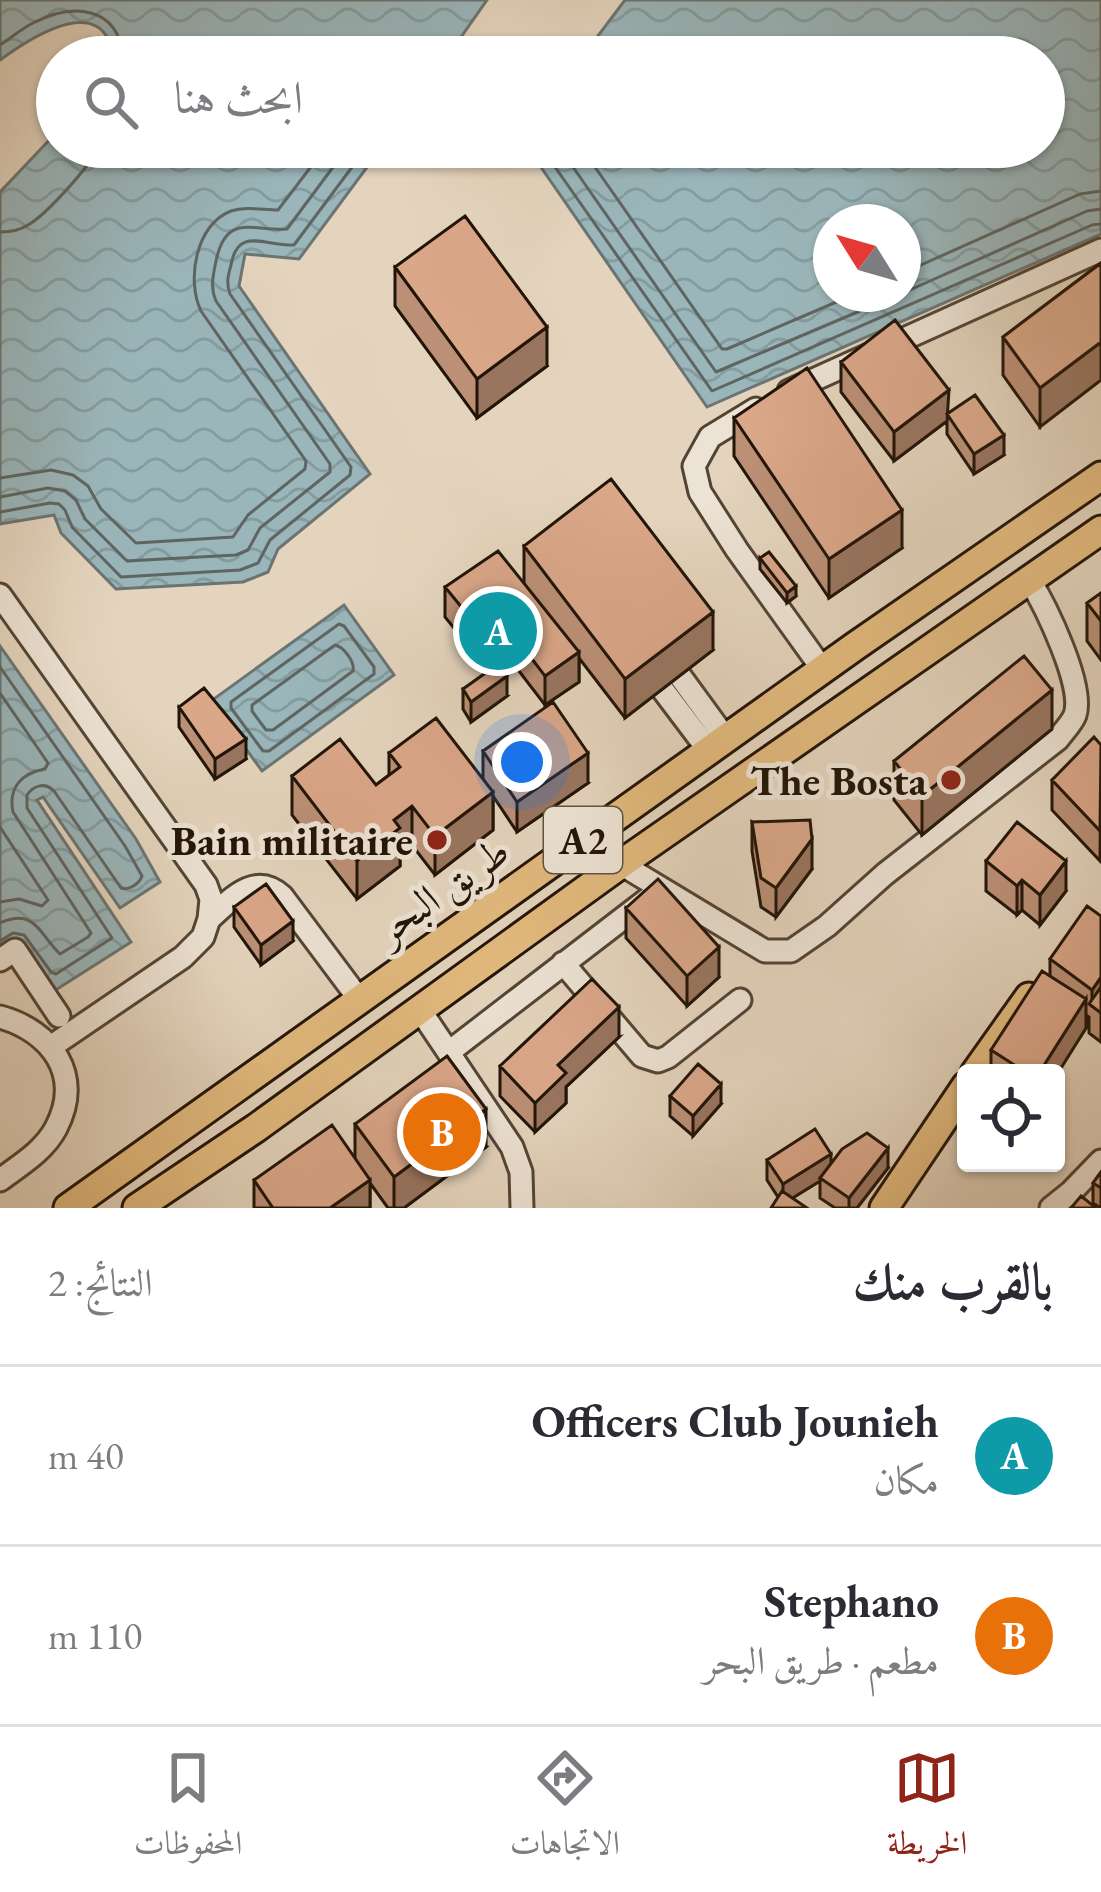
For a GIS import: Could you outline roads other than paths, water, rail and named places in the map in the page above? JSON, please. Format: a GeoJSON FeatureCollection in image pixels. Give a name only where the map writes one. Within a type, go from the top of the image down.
{"type":"FeatureCollection","features":[{"type":"Feature","properties":{"kind":"main road","name":"طريق البحر"},"geometry":{"type":"LineString","coordinates":[[68,1208],[1101,476]]}},
{"type":"Feature","properties":{"kind":"main road","name":"طريق البحر"},"geometry":{"type":"LineString","coordinates":[[137,1208],[1101,530]]}},
{"type":"Feature","properties":{"kind":"main road"},"geometry":{"type":"LineString","coordinates":[[854,647],[878,683]]}},
{"type":"Feature","properties":{"kind":"main road"},"geometry":{"type":"LineString","coordinates":[[779,701],[802,737]]}},
{"type":"Feature","properties":{"kind":"main road"},"geometry":{"type":"LineString","coordinates":[[981,1064],[1045,976]]}},
{"type":"Feature","properties":{"kind":"main road"},"geometry":{"type":"LineString","coordinates":[[359,1000],[382,1038]]}},
{"type":"Feature","properties":{"kind":"main road"},"geometry":{"type":"LineString","coordinates":[[884,1208],[957,1099]]}},
{"type":"Feature","properties":{"kind":"street"},"geometry":{"type":"LineString","coordinates":[[823,670],[700,492],[694,466],[710,437],[779,395],[1101,250]]}},
{"type":"Feature","properties":{"kind":"street"},"geometry":{"type":"LineString","coordinates":[[620,864],[765,951],[791,951],[827,926],[885,874],[1058,739],[1076,713],[1055,625],[1029,579]]}},
{"type":"Feature","properties":{"kind":"street"},"geometry":{"type":"LineString","coordinates":[[0,596],[206,885],[211,899],[202,937],[183,957],[52,1046]]}},
{"type":"Feature","properties":{"kind":"street"},"geometry":{"type":"LineString","coordinates":[[672,683],[718,745]]}},
{"type":"Feature","properties":{"kind":"street"},"geometry":{"type":"LineString","coordinates":[[209,920],[240,892],[257,884],[272,887],[359,1000]]}},
{"type":"Feature","properties":{"kind":"street"},"geometry":{"type":"LineString","coordinates":[[449,1052],[661,889]]}},
{"type":"Feature","properties":{"kind":"street"},"geometry":{"type":"LineString","coordinates":[[0,960],[15,950],[59,1016]]}},
{"type":"Feature","properties":{"kind":"street"},"geometry":{"type":"LineString","coordinates":[[563,963],[629,1042],[643,1056],[658,1061],[740,1000]]}},
{"type":"Feature","properties":{"kind":"street"},"geometry":{"type":"LineString","coordinates":[[420,1010],[512,1147],[521,1172],[522,1208]]}},
{"type":"Feature","properties":{"kind":"street"},"geometry":{"type":"LineString","coordinates":[[0,1017],[36,1032],[52,1046],[65,1084],[57,1127],[45,1144],[0,1180]]}},
{"type":"Feature","properties":{"kind":"street"},"geometry":{"type":"LineString","coordinates":[[1051,1208],[1101,1160]]}},
{"type":"Feature","properties":{"kind":"water"},"geometry":{"type":"Polygon","coordinates":[[[0,0],[487,0],[462,36],[106,36],[84,23],[36,36],[0,60],[0,0]]]}},
{"type":"Feature","properties":{"kind":"water"},"geometry":{"type":"Polygon","coordinates":[[[625,0],[1101,0],[1101,234],[707,407],[542,168],[1065,168],[1065,36],[598,36],[625,0]]]}},
{"type":"Feature","properties":{"kind":"water"},"geometry":{"type":"Polygon","coordinates":[[[36,154],[36,168],[366,168],[299,259],[245,254],[239,286],[370,474],[278,549],[268,572],[243,582],[116,589],[61,533],[54,515],[0,524],[0,192],[36,154]]]}},
{"type":"Feature","properties":{"kind":"water"},"geometry":{"type":"Polygon","coordinates":[[[344,605],[394,675],[262,771],[211,701],[344,605]]]}},
{"type":"Feature","properties":{"kind":"water"},"geometry":{"type":"Polygon","coordinates":[[[0,646],[136,839],[160,882],[120,908],[43,797],[37,800],[131,942],[51,993],[0,955],[0,646]]]}},
{"type":"Feature","properties":{"kind":"place","name":"Officers Club Jounieh"},"geometry":{"type":"Point","coordinates":[498,631]}},
{"type":"Feature","properties":{"kind":"place","name":"The Bosta"},"geometry":{"type":"Point","coordinates":[951,780]}},
{"type":"Feature","properties":{"kind":"place","name":"Bain militaire"},"geometry":{"type":"Point","coordinates":[437,840]}},
{"type":"Feature","properties":{"kind":"place","name":"Stephano"},"geometry":{"type":"Point","coordinates":[442,1132]}}]}
